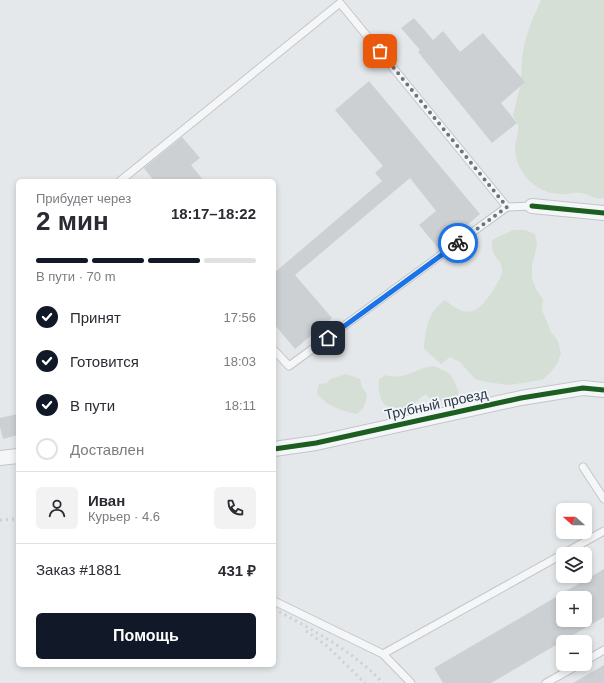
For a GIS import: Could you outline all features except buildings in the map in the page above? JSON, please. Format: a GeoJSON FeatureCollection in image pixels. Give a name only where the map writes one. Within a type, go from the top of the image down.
{"type":"FeatureCollection","features":[{"type":"Feature","properties":{"kind":"street"},"geometry":{"type":"LineString","coordinates":[[532,206],[604,213]]}},
{"type":"Feature","properties":{"kind":"street","name":"Трубный проезд"},"geometry":{"type":"LineString","coordinates":[[276,449],[316,443],[521,398],[583,388],[604,390]]}},
{"type":"Feature","properties":{"kind":"street"},"geometry":{"type":"LineString","coordinates":[[0,458],[16,456]]}},
{"type":"Feature","properties":{"kind":"lane"},"geometry":{"type":"LineString","coordinates":[[122,179],[340,3],[507,207]]}},
{"type":"Feature","properties":{"kind":"lane"},"geometry":{"type":"LineString","coordinates":[[276,352],[289,366],[507,207],[532,206]]}},
{"type":"Feature","properties":{"kind":"lane"},"geometry":{"type":"LineString","coordinates":[[583,467],[604,499]]}},
{"type":"Feature","properties":{"kind":"lane"},"geometry":{"type":"LineString","coordinates":[[575,547],[604,531]]}},
{"type":"Feature","properties":{"kind":"lane"},"geometry":{"type":"LineString","coordinates":[[383,654],[556,558]]}},
{"type":"Feature","properties":{"kind":"lane"},"geometry":{"type":"LineString","coordinates":[[276,602],[383,654],[410,683]]}},
{"type":"Feature","properties":{"kind":"lane"},"geometry":{"type":"LineString","coordinates":[[592,657],[604,650]]}},
{"type":"Feature","properties":{"kind":"lane"},"geometry":{"type":"LineString","coordinates":[[546,683],[567,671]]}},
{"type":"Feature","properties":{"kind":"shaded area"},"geometry":{"type":"Polygon","coordinates":[[[541,0],[604,0],[604,198],[594,198],[581,193],[559,194],[542,190],[528,180],[516,157],[515,145],[518,126],[513,116],[521,82],[524,45],[531,23],[541,0]]]}},
{"type":"Feature","properties":{"kind":"shaded area"},"geometry":{"type":"Polygon","coordinates":[[[513,230],[525,230],[535,234],[537,245],[532,266],[532,278],[536,289],[543,299],[542,310],[551,332],[558,341],[561,353],[557,364],[542,380],[509,385],[475,379],[460,362],[450,357],[441,364],[424,349],[428,322],[439,304],[445,300],[460,310],[466,312],[477,309],[488,298],[499,281],[502,271],[500,262],[493,252],[492,240],[513,230]]]}},
{"type":"Feature","properties":{"kind":"shaded area"},"geometry":{"type":"Polygon","coordinates":[[[433,366],[444,370],[453,378],[459,393],[455,399],[447,401],[431,400],[426,394],[409,410],[386,406],[380,394],[379,379],[386,375],[404,375],[433,366]]]}},
{"type":"Feature","properties":{"kind":"shaded area"},"geometry":{"type":"Polygon","coordinates":[[[346,374],[360,379],[362,387],[367,394],[363,408],[357,414],[329,405],[320,398],[317,393],[319,384],[327,383],[330,379],[346,374]]]}},
{"type":"Feature","properties":{"kind":"railway"},"geometry":{"type":"LineString","coordinates":[[0,520],[16,519]]}},
{"type":"Feature","properties":{"kind":"railway"},"geometry":{"type":"LineString","coordinates":[[276,610],[318,633],[346,651],[371,671],[383,683]]}},
{"type":"Feature","properties":{"kind":"railway"},"geometry":{"type":"LineString","coordinates":[[306,631],[327,646],[365,683]]}},
{"type":"Feature","properties":{"kind":"cycle path"},"geometry":{"type":"LineString","coordinates":[[532,206],[604,213]]}},
{"type":"Feature","properties":{"kind":"cycle path"},"geometry":{"type":"LineString","coordinates":[[276,449],[316,443],[521,398],[583,388],[604,390]]}},
{"type":"Feature","properties":{"kind":"way so far"},"geometry":{"type":"LineString","coordinates":[[380,51],[507,207],[458,243]]}},
{"type":"Feature","properties":{"kind":"route"},"geometry":{"type":"LineString","coordinates":[[328,338],[458,243]]}}]}
